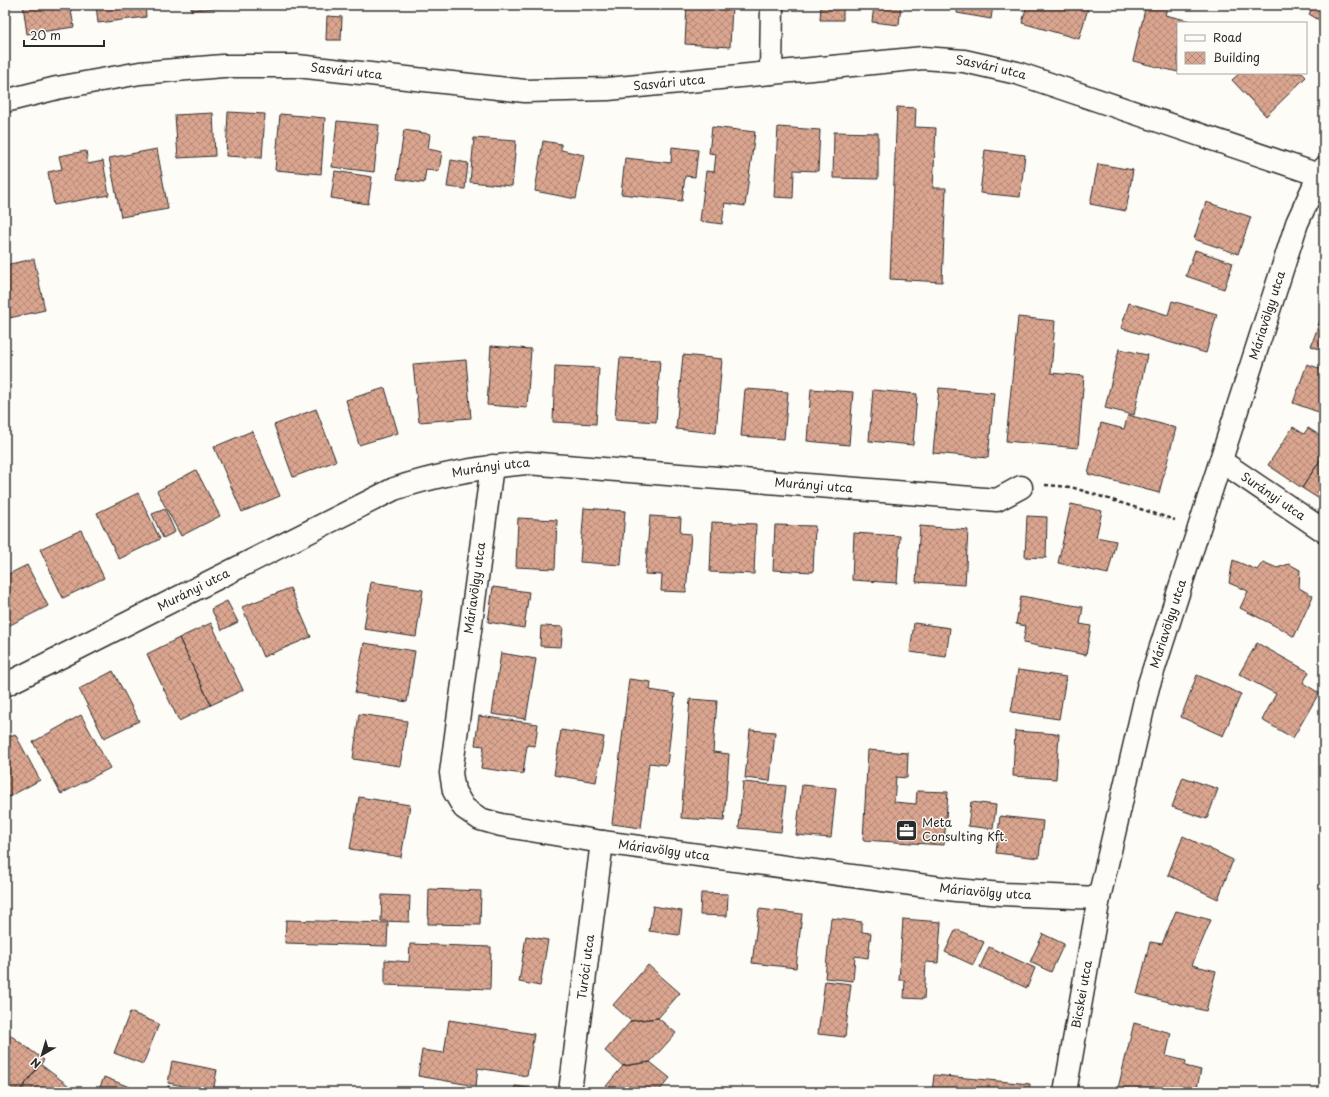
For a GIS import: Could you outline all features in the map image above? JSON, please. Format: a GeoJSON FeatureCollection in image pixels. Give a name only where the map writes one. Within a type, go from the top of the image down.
{"type":"FeatureCollection","features":[{"type":"Feature","properties":{"kind":"street"},"geometry":{"type":"LineString","coordinates":[[771,73],[772,5]]}},
{"type":"Feature","properties":{"kind":"street","name":"Sasvári utca"},"geometry":{"type":"LineString","coordinates":[[5,101],[57,88],[140,73],[223,66],[297,66],[525,91],[608,89],[923,58],[964,61],[1017,73],[1322,171]]}},
{"type":"Feature","properties":{"kind":"street","name":"Máriavölgy utca"},"geometry":{"type":"LineString","coordinates":[[492,466],[451,773],[454,791],[464,808],[480,819],[501,825],[602,842],[956,890],[1002,894],[1099,898],[1148,688],[1222,461],[1297,223],[1322,171]]}},
{"type":"Feature","properties":{"kind":"street","name":"Surányi utca"},"geometry":{"type":"LineString","coordinates":[[1222,461],[1324,531]]}},
{"type":"Feature","properties":{"kind":"street","name":"Murányi utca"},"geometry":{"type":"LineString","coordinates":[[5,685],[394,489],[448,473],[492,466],[527,463],[997,500],[1021,487]]}},
{"type":"Feature","properties":{"kind":"street","name":"Turóci utca"},"geometry":{"type":"LineString","coordinates":[[570,1092],[602,842]]}},
{"type":"Feature","properties":{"kind":"street","name":"Bicskei utca"},"geometry":{"type":"LineString","coordinates":[[1065,1092],[1099,898]]}},
{"type":"Feature","properties":{"kind":"path"},"geometry":{"type":"LineString","coordinates":[[1071,487],[1200,528]]}},
{"type":"Feature","properties":{"kind":"building"},"geometry":{"type":"Polygon","coordinates":[[[23,5],[70,5],[74,27],[27,34],[23,5]]]}},
{"type":"Feature","properties":{"kind":"building"},"geometry":{"type":"Polygon","coordinates":[[[96,5],[145,5],[146,17],[98,23],[96,5]]]}},
{"type":"Feature","properties":{"kind":"building"},"geometry":{"type":"Polygon","coordinates":[[[191,5],[236,5],[236,7],[191,10],[191,5]]]}},
{"type":"Feature","properties":{"kind":"building"},"geometry":{"type":"Polygon","coordinates":[[[687,5],[732,5],[730,47],[685,44],[687,5]]]}},
{"type":"Feature","properties":{"kind":"building"},"geometry":{"type":"Polygon","coordinates":[[[821,5],[852,6],[843,6],[843,20],[820,20],[821,5]]]}},
{"type":"Feature","properties":{"kind":"building"},"geometry":{"type":"Polygon","coordinates":[[[874,5],[901,5],[899,25],[872,22],[874,5]]]}},
{"type":"Feature","properties":{"kind":"building"},"geometry":{"type":"Polygon","coordinates":[[[958,5],[993,5],[991,19],[957,13],[958,5]]]}},
{"type":"Feature","properties":{"kind":"building"},"geometry":{"type":"Polygon","coordinates":[[[1027,5],[1089,5],[1079,39],[1022,23],[1027,5]]]}},
{"type":"Feature","properties":{"kind":"building"},"geometry":{"type":"Polygon","coordinates":[[[1146,5],[1168,5],[1165,15],[1190,21],[1177,22],[1177,72],[1133,61],[1146,5]]]}},
{"type":"Feature","properties":{"kind":"building"},"geometry":{"type":"Polygon","coordinates":[[[1314,5],[1324,5],[1324,23],[1309,14],[1314,5]]]}},
{"type":"Feature","properties":{"kind":"building"},"geometry":{"type":"Polygon","coordinates":[[[327,16],[342,17],[341,40],[326,40],[327,16]]]}},
{"type":"Feature","properties":{"kind":"building"},"geometry":{"type":"Polygon","coordinates":[[[1239,74],[1303,74],[1306,77],[1266,116],[1232,80],[1239,74]]]}},
{"type":"Feature","properties":{"kind":"building"},"geometry":{"type":"Polygon","coordinates":[[[897,107],[916,108],[915,127],[936,128],[933,188],[946,188],[942,282],[890,279],[897,107]]]}},
{"type":"Feature","properties":{"kind":"building"},"geometry":{"type":"Polygon","coordinates":[[[228,112],[265,114],[262,158],[226,156],[228,112]]]}},
{"type":"Feature","properties":{"kind":"building"},"geometry":{"type":"Polygon","coordinates":[[[213,113],[215,156],[178,158],[175,115],[213,113]]]}},
{"type":"Feature","properties":{"kind":"building"},"geometry":{"type":"Polygon","coordinates":[[[280,114],[325,118],[321,174],[275,170],[280,114]]]}},
{"type":"Feature","properties":{"kind":"building"},"geometry":{"type":"Polygon","coordinates":[[[337,121],[379,125],[374,172],[332,167],[337,121]]]}},
{"type":"Feature","properties":{"kind":"building"},"geometry":{"type":"Polygon","coordinates":[[[712,127],[755,132],[745,206],[725,203],[722,224],[700,221],[706,171],[714,172],[716,154],[709,153],[712,127]]]}},
{"type":"Feature","properties":{"kind":"building"},"geometry":{"type":"Polygon","coordinates":[[[778,127],[820,130],[818,171],[794,170],[793,198],[774,197],[778,127]]]}},
{"type":"Feature","properties":{"kind":"building"},"geometry":{"type":"Polygon","coordinates":[[[404,130],[430,134],[428,149],[442,152],[439,171],[426,169],[424,183],[397,179],[404,130]]]}},
{"type":"Feature","properties":{"kind":"building"},"geometry":{"type":"Polygon","coordinates":[[[834,132],[878,133],[878,179],[833,178],[834,132]]]}},
{"type":"Feature","properties":{"kind":"building"},"geometry":{"type":"Polygon","coordinates":[[[474,138],[516,141],[512,186],[470,182],[474,138]]]}},
{"type":"Feature","properties":{"kind":"building"},"geometry":{"type":"Polygon","coordinates":[[[543,141],[561,144],[561,150],[584,155],[576,199],[535,191],[543,141]]]}},
{"type":"Feature","properties":{"kind":"building"},"geometry":{"type":"Polygon","coordinates":[[[672,147],[698,150],[695,177],[685,176],[682,201],[621,194],[625,158],[671,163],[672,147]]]}},
{"type":"Feature","properties":{"kind":"building"},"geometry":{"type":"Polygon","coordinates":[[[157,149],[168,209],[121,217],[109,158],[157,149]]]}},
{"type":"Feature","properties":{"kind":"building"},"geometry":{"type":"Polygon","coordinates":[[[985,150],[1025,155],[1020,197],[980,193],[985,150]]]}},
{"type":"Feature","properties":{"kind":"building"},"geometry":{"type":"Polygon","coordinates":[[[86,151],[88,164],[103,161],[109,195],[54,205],[48,172],[62,169],[59,156],[86,151]]]}},
{"type":"Feature","properties":{"kind":"building"},"geometry":{"type":"Polygon","coordinates":[[[451,160],[468,163],[465,189],[447,187],[451,160]]]}},
{"type":"Feature","properties":{"kind":"building"},"geometry":{"type":"Polygon","coordinates":[[[1098,164],[1133,170],[1126,211],[1090,204],[1098,164]]]}},
{"type":"Feature","properties":{"kind":"building"},"geometry":{"type":"Polygon","coordinates":[[[335,171],[372,177],[368,204],[331,198],[335,171]]]}},
{"type":"Feature","properties":{"kind":"building"},"geometry":{"type":"Polygon","coordinates":[[[1206,202],[1251,217],[1238,254],[1194,239],[1206,202]]]}},
{"type":"Feature","properties":{"kind":"building"},"geometry":{"type":"Polygon","coordinates":[[[1195,250],[1233,263],[1224,289],[1186,276],[1195,250]]]}},
{"type":"Feature","properties":{"kind":"building"},"geometry":{"type":"Polygon","coordinates":[[[34,259],[45,310],[5,319],[5,265],[34,259]]]}},
{"type":"Feature","properties":{"kind":"building"},"geometry":{"type":"Polygon","coordinates":[[[1172,301],[1217,314],[1206,353],[1121,328],[1129,303],[1168,315],[1172,301]]]}},
{"type":"Feature","properties":{"kind":"building"},"geometry":{"type":"Polygon","coordinates":[[[1324,310],[1324,351],[1311,346],[1324,310]]]}},
{"type":"Feature","properties":{"kind":"building"},"geometry":{"type":"Polygon","coordinates":[[[1018,317],[1055,321],[1051,373],[1084,376],[1078,448],[1006,441],[1018,317]]]}},
{"type":"Feature","properties":{"kind":"building"},"geometry":{"type":"Polygon","coordinates":[[[491,346],[531,349],[527,408],[487,405],[491,346]]]}},
{"type":"Feature","properties":{"kind":"building"},"geometry":{"type":"Polygon","coordinates":[[[1119,349],[1147,355],[1134,415],[1105,408],[1119,349]]]}},
{"type":"Feature","properties":{"kind":"building"},"geometry":{"type":"Polygon","coordinates":[[[683,355],[722,359],[716,433],[676,429],[683,355]]]}},
{"type":"Feature","properties":{"kind":"building"},"geometry":{"type":"Polygon","coordinates":[[[620,358],[660,360],[656,422],[615,419],[620,358]]]}},
{"type":"Feature","properties":{"kind":"building"},"geometry":{"type":"Polygon","coordinates":[[[466,360],[471,418],[419,422],[413,364],[466,360]]]}},
{"type":"Feature","properties":{"kind":"building"},"geometry":{"type":"Polygon","coordinates":[[[1307,364],[1324,370],[1324,414],[1293,403],[1307,364]]]}},
{"type":"Feature","properties":{"kind":"building"},"geometry":{"type":"Polygon","coordinates":[[[555,366],[599,368],[596,424],[553,422],[555,366]]]}},
{"type":"Feature","properties":{"kind":"building"},"geometry":{"type":"Polygon","coordinates":[[[385,388],[398,433],[359,445],[346,400],[385,388]]]}},
{"type":"Feature","properties":{"kind":"building"},"geometry":{"type":"Polygon","coordinates":[[[939,388],[994,393],[988,458],[933,453],[939,388]]]}},
{"type":"Feature","properties":{"kind":"building"},"geometry":{"type":"Polygon","coordinates":[[[745,389],[788,392],[784,439],[741,436],[745,389]]]}},
{"type":"Feature","properties":{"kind":"building"},"geometry":{"type":"Polygon","coordinates":[[[811,389],[853,392],[849,445],[807,441],[811,389]]]}},
{"type":"Feature","properties":{"kind":"building"},"geometry":{"type":"Polygon","coordinates":[[[873,390],[917,394],[913,445],[869,441],[873,390]]]}},
{"type":"Feature","properties":{"kind":"building"},"geometry":{"type":"Polygon","coordinates":[[[316,409],[336,461],[293,477],[274,425],[316,409]]]}},
{"type":"Feature","properties":{"kind":"building"},"geometry":{"type":"Polygon","coordinates":[[[1128,415],[1176,428],[1159,493],[1088,474],[1101,423],[1124,429],[1128,415]]]}},
{"type":"Feature","properties":{"kind":"building"},"geometry":{"type":"Polygon","coordinates":[[[1293,427],[1304,434],[1308,428],[1324,438],[1324,454],[1302,488],[1268,465],[1293,427]]]}},
{"type":"Feature","properties":{"kind":"building"},"geometry":{"type":"Polygon","coordinates":[[[252,431],[280,496],[242,512],[214,447],[252,431]]]}},
{"type":"Feature","properties":{"kind":"building"},"geometry":{"type":"Polygon","coordinates":[[[1324,454],[1324,502],[1302,488],[1324,454]]]}},
{"type":"Feature","properties":{"kind":"building"},"geometry":{"type":"Polygon","coordinates":[[[196,470],[220,516],[181,536],[157,491],[196,470]]]}},
{"type":"Feature","properties":{"kind":"building"},"geometry":{"type":"Polygon","coordinates":[[[138,493],[160,539],[119,559],[97,513],[138,493]]]}},
{"type":"Feature","properties":{"kind":"building"},"geometry":{"type":"Polygon","coordinates":[[[1071,504],[1102,511],[1096,537],[1116,541],[1108,574],[1058,563],[1071,504]]]}},
{"type":"Feature","properties":{"kind":"building"},"geometry":{"type":"Polygon","coordinates":[[[584,508],[625,511],[621,565],[580,562],[584,508]]]}},
{"type":"Feature","properties":{"kind":"building"},"geometry":{"type":"Polygon","coordinates":[[[165,509],[175,532],[163,538],[152,514],[165,509]]]}},
{"type":"Feature","properties":{"kind":"building"},"geometry":{"type":"Polygon","coordinates":[[[650,516],[681,518],[680,533],[691,534],[686,592],[661,591],[662,575],[645,574],[650,516]]]}},
{"type":"Feature","properties":{"kind":"building"},"geometry":{"type":"Polygon","coordinates":[[[1027,516],[1047,517],[1046,558],[1025,557],[1027,516]]]}},
{"type":"Feature","properties":{"kind":"building"},"geometry":{"type":"Polygon","coordinates":[[[518,518],[557,520],[555,569],[516,567],[518,518]]]}},
{"type":"Feature","properties":{"kind":"building"},"geometry":{"type":"Polygon","coordinates":[[[712,522],[756,524],[754,574],[710,572],[712,522]]]}},
{"type":"Feature","properties":{"kind":"building"},"geometry":{"type":"Polygon","coordinates":[[[775,525],[815,526],[813,572],[773,570],[775,525]]]}},
{"type":"Feature","properties":{"kind":"building"},"geometry":{"type":"Polygon","coordinates":[[[920,526],[968,530],[965,585],[916,582],[920,526]]]}},
{"type":"Feature","properties":{"kind":"building"},"geometry":{"type":"Polygon","coordinates":[[[81,530],[104,578],[63,598],[40,549],[81,530]]]}},
{"type":"Feature","properties":{"kind":"building"},"geometry":{"type":"Polygon","coordinates":[[[854,533],[900,536],[897,583],[852,580],[854,533]]]}},
{"type":"Feature","properties":{"kind":"building"},"geometry":{"type":"Polygon","coordinates":[[[1233,560],[1257,570],[1263,562],[1277,568],[1289,564],[1300,570],[1299,588],[1313,596],[1294,637],[1240,608],[1248,591],[1229,583],[1233,560]]]}},
{"type":"Feature","properties":{"kind":"building"},"geometry":{"type":"Polygon","coordinates":[[[27,565],[48,606],[8,626],[5,620],[5,576],[27,565]]]}},
{"type":"Feature","properties":{"kind":"building"},"geometry":{"type":"Polygon","coordinates":[[[371,582],[423,590],[416,637],[364,629],[371,582]]]}},
{"type":"Feature","properties":{"kind":"building"},"geometry":{"type":"Polygon","coordinates":[[[493,587],[529,592],[524,628],[488,622],[493,587]]]}},
{"type":"Feature","properties":{"kind":"building"},"geometry":{"type":"Polygon","coordinates":[[[290,588],[311,637],[263,657],[242,607],[290,588]]]}},
{"type":"Feature","properties":{"kind":"building"},"geometry":{"type":"Polygon","coordinates":[[[1021,596],[1083,607],[1080,624],[1091,626],[1086,655],[1023,643],[1026,626],[1016,624],[1021,596]]]}},
{"type":"Feature","properties":{"kind":"building"},"geometry":{"type":"Polygon","coordinates":[[[227,601],[238,622],[222,630],[211,609],[227,601]]]}},
{"type":"Feature","properties":{"kind":"building"},"geometry":{"type":"Polygon","coordinates":[[[211,623],[243,690],[211,705],[179,638],[211,623]]]}},
{"type":"Feature","properties":{"kind":"building"},"geometry":{"type":"Polygon","coordinates":[[[914,623],[950,628],[946,657],[910,652],[914,623]]]}},
{"type":"Feature","properties":{"kind":"building"},"geometry":{"type":"Polygon","coordinates":[[[541,626],[563,627],[561,647],[540,646],[541,626]]]}},
{"type":"Feature","properties":{"kind":"building"},"geometry":{"type":"Polygon","coordinates":[[[179,638],[211,705],[179,721],[147,654],[179,638]]]}},
{"type":"Feature","properties":{"kind":"building"},"geometry":{"type":"Polygon","coordinates":[[[364,643],[415,651],[407,702],[355,693],[364,643]]]}},
{"type":"Feature","properties":{"kind":"building"},"geometry":{"type":"Polygon","coordinates":[[[1257,643],[1309,672],[1303,683],[1319,693],[1293,738],[1262,720],[1276,694],[1239,674],[1257,643]]]}},
{"type":"Feature","properties":{"kind":"building"},"geometry":{"type":"Polygon","coordinates":[[[501,653],[536,659],[526,719],[492,714],[501,653]]]}},
{"type":"Feature","properties":{"kind":"building"},"geometry":{"type":"Polygon","coordinates":[[[1018,670],[1066,677],[1059,719],[1011,712],[1018,670]]]}},
{"type":"Feature","properties":{"kind":"building"},"geometry":{"type":"Polygon","coordinates":[[[113,671],[139,721],[104,738],[79,689],[113,671]]]}},
{"type":"Feature","properties":{"kind":"building"},"geometry":{"type":"Polygon","coordinates":[[[1197,675],[1241,694],[1223,736],[1181,717],[1197,675]]]}},
{"type":"Feature","properties":{"kind":"building"},"geometry":{"type":"Polygon","coordinates":[[[629,679],[651,682],[650,690],[675,694],[667,765],[649,763],[641,828],[612,824],[629,679]]]}},
{"type":"Feature","properties":{"kind":"building"},"geometry":{"type":"Polygon","coordinates":[[[690,699],[717,701],[713,752],[729,754],[724,821],[681,818],[690,699]]]}},
{"type":"Feature","properties":{"kind":"building"},"geometry":{"type":"Polygon","coordinates":[[[359,714],[407,721],[400,766],[353,759],[359,714]]]}},
{"type":"Feature","properties":{"kind":"building"},"geometry":{"type":"Polygon","coordinates":[[[81,715],[110,768],[61,794],[33,742],[81,715]]]}},
{"type":"Feature","properties":{"kind":"building"},"geometry":{"type":"Polygon","coordinates":[[[479,716],[538,724],[535,746],[527,745],[523,774],[481,768],[484,746],[475,745],[479,716]]]}},
{"type":"Feature","properties":{"kind":"building"},"geometry":{"type":"Polygon","coordinates":[[[561,730],[604,737],[596,782],[554,775],[561,730]]]}},
{"type":"Feature","properties":{"kind":"building"},"geometry":{"type":"Polygon","coordinates":[[[750,730],[775,732],[770,781],[745,778],[750,730]]]}},
{"type":"Feature","properties":{"kind":"building"},"geometry":{"type":"Polygon","coordinates":[[[1015,731],[1059,734],[1056,779],[1013,776],[1015,731]]]}},
{"type":"Feature","properties":{"kind":"building"},"geometry":{"type":"Polygon","coordinates":[[[15,734],[40,780],[5,799],[5,739],[15,734]]]}},
{"type":"Feature","properties":{"kind":"building"},"geometry":{"type":"Polygon","coordinates":[[[868,750],[908,753],[907,778],[896,777],[894,802],[916,804],[917,791],[948,792],[944,845],[863,840],[868,750]]]}},
{"type":"Feature","properties":{"kind":"building"},"geometry":{"type":"Polygon","coordinates":[[[1183,777],[1218,789],[1207,819],[1172,807],[1183,777]]]}},
{"type":"Feature","properties":{"kind":"building"},"geometry":{"type":"Polygon","coordinates":[[[743,782],[786,786],[781,832],[739,828],[743,782]]]}},
{"type":"Feature","properties":{"kind":"building"},"geometry":{"type":"Polygon","coordinates":[[[802,785],[836,788],[831,838],[796,835],[802,785]]]}},
{"type":"Feature","properties":{"kind":"building"},"geometry":{"type":"Polygon","coordinates":[[[359,797],[410,805],[401,857],[350,849],[359,797]]]}},
{"type":"Feature","properties":{"kind":"building"},"geometry":{"type":"Polygon","coordinates":[[[971,802],[996,805],[993,829],[968,826],[971,802]]]}},
{"type":"Feature","properties":{"kind":"building"},"geometry":{"type":"Polygon","coordinates":[[[1000,816],[1043,821],[1039,858],[996,853],[1000,816]]]}},
{"type":"Feature","properties":{"kind":"building"},"geometry":{"type":"Polygon","coordinates":[[[1183,836],[1233,860],[1218,899],[1168,875],[1183,836]]]}},
{"type":"Feature","properties":{"kind":"building"},"geometry":{"type":"Polygon","coordinates":[[[429,889],[481,891],[480,925],[428,924],[429,889]]]}},
{"type":"Feature","properties":{"kind":"building"},"geometry":{"type":"Polygon","coordinates":[[[701,893],[728,894],[727,916],[700,915],[701,893]]]}},
{"type":"Feature","properties":{"kind":"building"},"geometry":{"type":"Polygon","coordinates":[[[382,895],[410,896],[409,922],[381,921],[382,895]]]}},
{"type":"Feature","properties":{"kind":"building"},"geometry":{"type":"Polygon","coordinates":[[[653,906],[682,911],[679,935],[649,931],[653,906]]]}},
{"type":"Feature","properties":{"kind":"building"},"geometry":{"type":"Polygon","coordinates":[[[759,909],[802,914],[796,968],[752,963],[759,909]]]}},
{"type":"Feature","properties":{"kind":"building"},"geometry":{"type":"Polygon","coordinates":[[[1176,911],[1211,920],[1192,965],[1216,971],[1206,1011],[1137,994],[1150,942],[1162,944],[1176,911]]]}},
{"type":"Feature","properties":{"kind":"building"},"geometry":{"type":"Polygon","coordinates":[[[831,918],[862,922],[862,932],[871,933],[868,958],[855,956],[853,981],[825,978],[831,918]]]}},
{"type":"Feature","properties":{"kind":"building"},"geometry":{"type":"Polygon","coordinates":[[[903,919],[941,922],[938,963],[926,962],[924,999],[904,998],[905,980],[899,980],[903,919]]]}},
{"type":"Feature","properties":{"kind":"building"},"geometry":{"type":"Polygon","coordinates":[[[286,920],[388,923],[387,946],[285,943],[286,920]]]}},
{"type":"Feature","properties":{"kind":"building"},"geometry":{"type":"Polygon","coordinates":[[[956,929],[984,942],[973,965],[945,952],[956,929]]]}},
{"type":"Feature","properties":{"kind":"building"},"geometry":{"type":"Polygon","coordinates":[[[1043,934],[1064,944],[1051,972],[1030,962],[1043,934]]]}},
{"type":"Feature","properties":{"kind":"building"},"geometry":{"type":"Polygon","coordinates":[[[526,936],[548,940],[540,986],[519,982],[526,936]]]}},
{"type":"Feature","properties":{"kind":"building"},"geometry":{"type":"Polygon","coordinates":[[[410,944],[491,947],[490,989],[385,985],[385,960],[409,962],[410,944]]]}},
{"type":"Feature","properties":{"kind":"building"},"geometry":{"type":"Polygon","coordinates":[[[989,947],[1035,968],[1027,988],[980,967],[989,947]]]}},
{"type":"Feature","properties":{"kind":"building"},"geometry":{"type":"Polygon","coordinates":[[[648,965],[680,993],[658,1018],[631,1021],[613,1005],[648,965]]]}},
{"type":"Feature","properties":{"kind":"building"},"geometry":{"type":"Polygon","coordinates":[[[825,981],[851,984],[845,1037],[818,1034],[825,981]]]}},
{"type":"Feature","properties":{"kind":"building"},"geometry":{"type":"Polygon","coordinates":[[[130,1012],[159,1024],[143,1064],[114,1053],[130,1012]]]}},
{"type":"Feature","properties":{"kind":"building"},"geometry":{"type":"Polygon","coordinates":[[[658,1018],[676,1033],[650,1062],[623,1066],[605,1051],[631,1021],[658,1018]]]}},
{"type":"Feature","properties":{"kind":"building"},"geometry":{"type":"Polygon","coordinates":[[[449,1020],[534,1034],[527,1076],[478,1068],[476,1086],[418,1076],[422,1050],[444,1053],[449,1020]]]}},
{"type":"Feature","properties":{"kind":"building"},"geometry":{"type":"Polygon","coordinates":[[[1134,1023],[1171,1033],[1166,1056],[1186,1061],[1185,1066],[1201,1070],[1196,1092],[1134,1092],[1118,1088],[1134,1023]]]}},
{"type":"Feature","properties":{"kind":"building"},"geometry":{"type":"Polygon","coordinates":[[[10,1035],[44,1060],[19,1092],[5,1092],[5,1042],[10,1035]]]}},
{"type":"Feature","properties":{"kind":"building"},"geometry":{"type":"Polygon","coordinates":[[[172,1061],[217,1070],[213,1092],[168,1083],[172,1061]]]}},
{"type":"Feature","properties":{"kind":"building"},"geometry":{"type":"Polygon","coordinates":[[[650,1062],[670,1078],[658,1092],[602,1091],[623,1066],[650,1062]]]}},
{"type":"Feature","properties":{"kind":"building"},"geometry":{"type":"Polygon","coordinates":[[[40,1064],[73,1089],[71,1092],[19,1092],[40,1064]]]}},
{"type":"Feature","properties":{"kind":"building"},"geometry":{"type":"Polygon","coordinates":[[[934,1075],[1030,1084],[1029,1092],[932,1092],[934,1075]]]}},
{"type":"Feature","properties":{"kind":"building"},"geometry":{"type":"Polygon","coordinates":[[[104,1077],[142,1092],[98,1092],[104,1077]]]}},
{"type":"Feature","properties":{"kind":"building"},"geometry":{"type":"Polygon","coordinates":[[[168,1086],[190,1092],[167,1092],[168,1086]]]}},
{"type":"Feature","properties":{"kind":"building"},"geometry":{"type":"Polygon","coordinates":[[[515,1086],[542,1090],[541,1092],[514,1092],[515,1086]]]}},
{"type":"Feature","properties":{"kind":"place","name":"Meta Consulting Kft."},"geometry":{"type":"Point","coordinates":[907,830]}}]}
